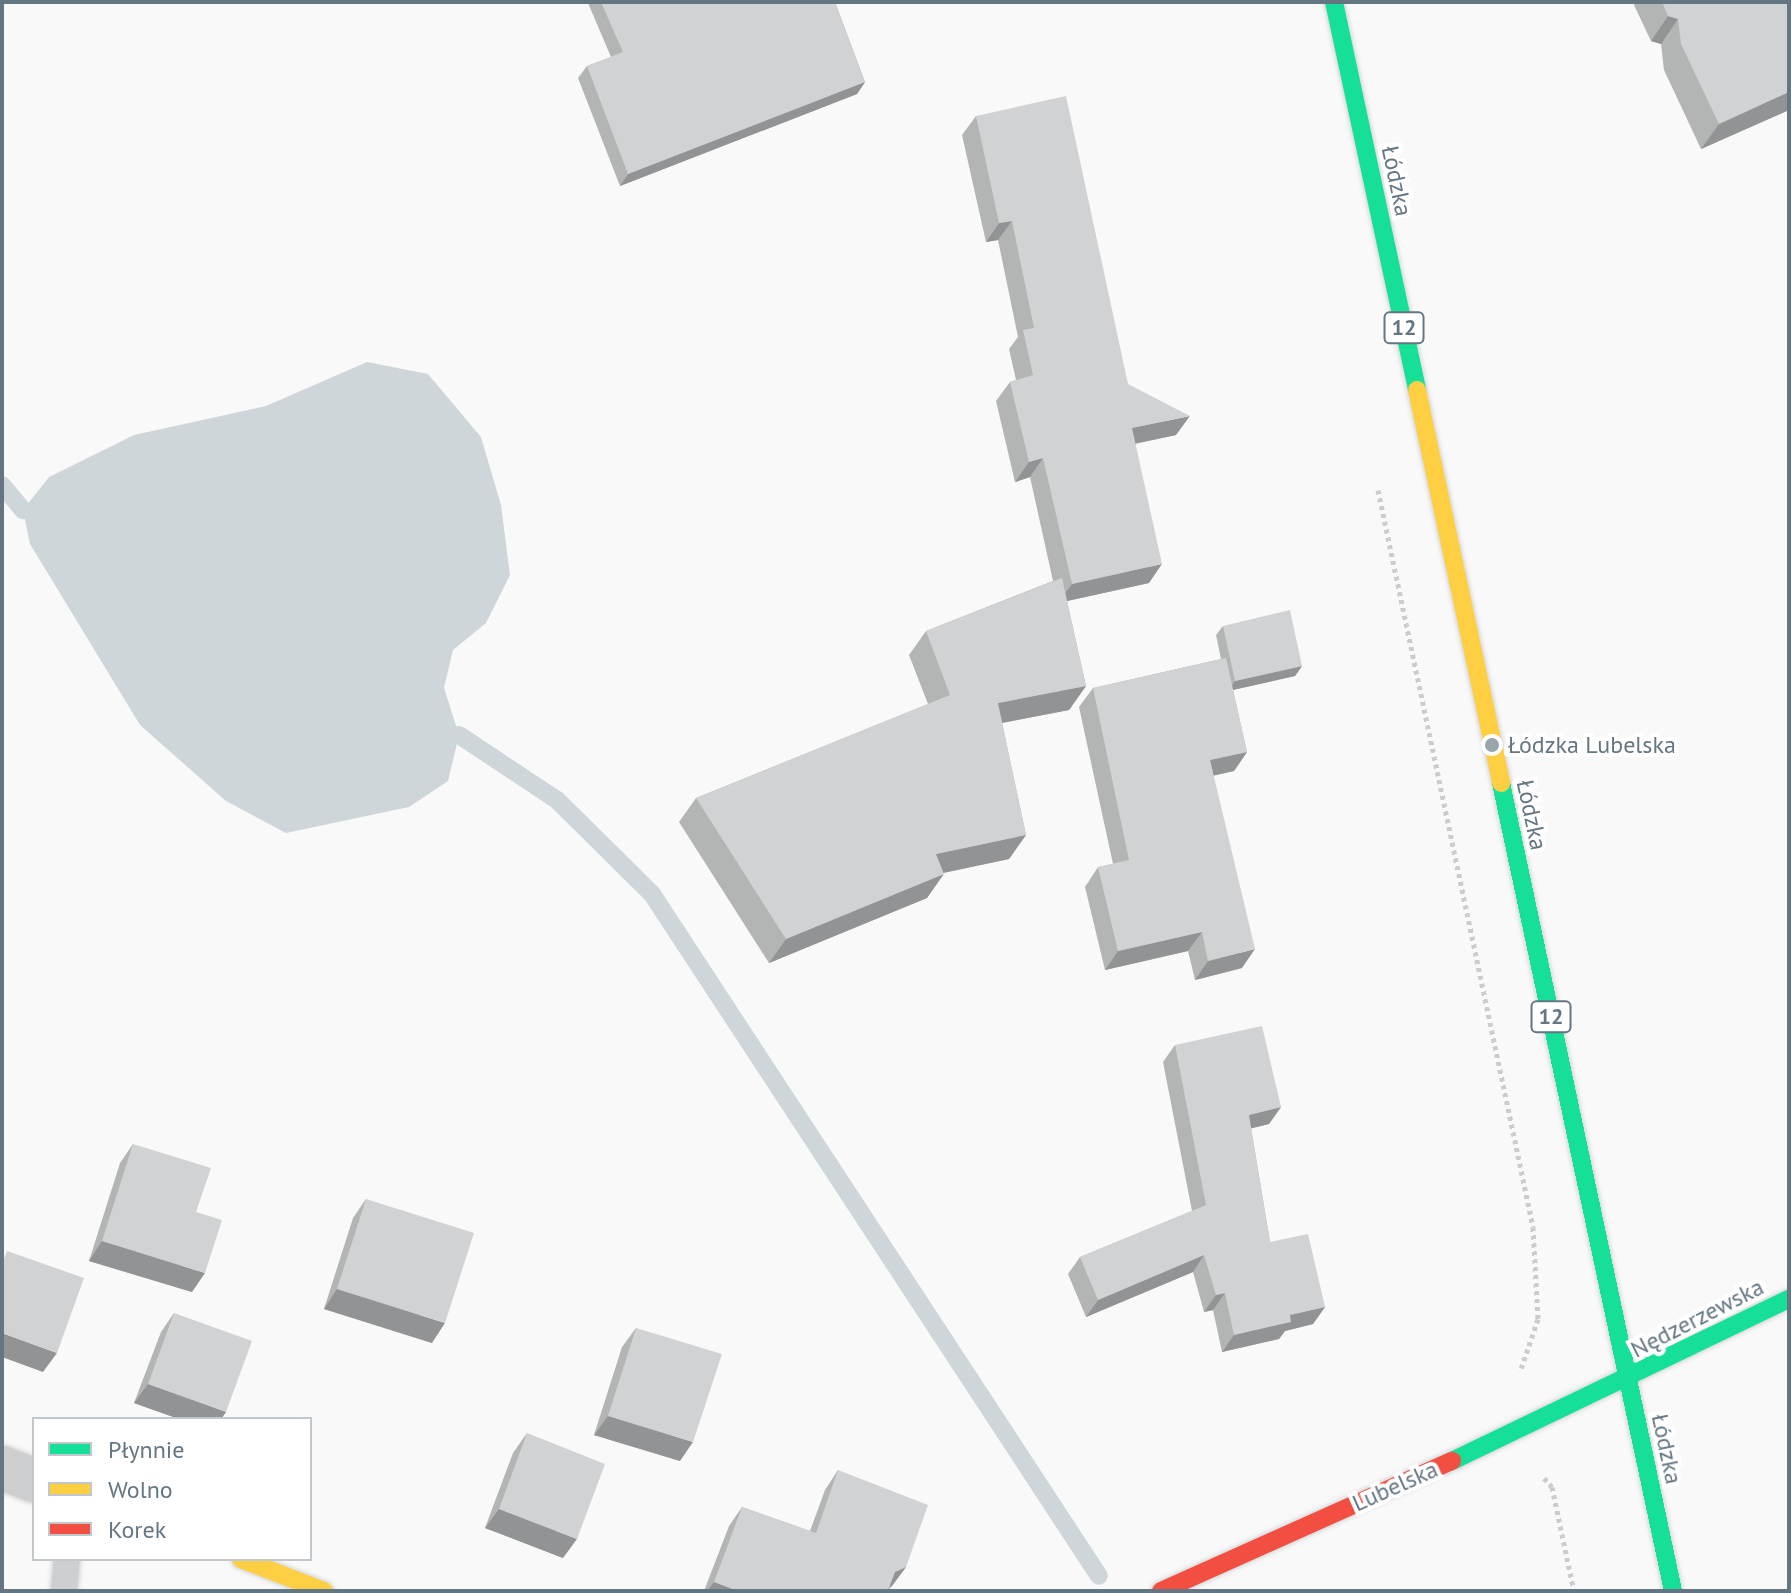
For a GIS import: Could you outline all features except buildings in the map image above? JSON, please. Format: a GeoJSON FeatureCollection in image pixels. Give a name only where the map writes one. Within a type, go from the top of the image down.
{"type":"FeatureCollection","features":[{"type":"Feature","properties":{"kind":"main road","name":"Łódzka"},"geometry":{"type":"LineString","coordinates":[[1334,2],[1673,1591]]}},
{"type":"Feature","properties":{"kind":"main road","name":"Nędzerzewska"},"geometry":{"type":"LineString","coordinates":[[1628,1380],[1789,1299]]}},
{"type":"Feature","properties":{"kind":"main road","name":"Lubelska"},"geometry":{"type":"LineString","coordinates":[[1161,1591],[1628,1380]]}},
{"type":"Feature","properties":{"kind":"main road"},"geometry":{"type":"LineString","coordinates":[[246,1561],[324,1591]]}},
{"type":"Feature","properties":{"kind":"street"},"geometry":{"type":"LineString","coordinates":[[2,1468],[32,1479]]}},
{"type":"Feature","properties":{"kind":"lane"},"geometry":{"type":"LineString","coordinates":[[64,1591],[67,1561]]}},
{"type":"Feature","properties":{"kind":"path"},"geometry":{"type":"LineString","coordinates":[[1378,485],[1389,562],[1533,1227],[1538,1319],[1519,1368],[1539,1473],[1552,1487],[1574,1591]]}},
{"type":"Feature","properties":{"kind":"shaded area"},"geometry":{"type":"Polygon","coordinates":[[[367,362],[428,374],[481,437],[501,505],[510,575],[486,623],[453,650],[444,688],[459,735],[448,781],[409,807],[286,833],[226,801],[140,725],[30,544],[23,510],[49,477],[134,435],[266,406],[367,362]]]}},
{"type":"Feature","properties":{"kind":"waterway"},"geometry":{"type":"LineString","coordinates":[[2,485],[23,510]]}},
{"type":"Feature","properties":{"kind":"waterway"},"geometry":{"type":"LineString","coordinates":[[459,735],[557,800],[652,894],[1099,1576]]}},
{"type":"Feature","properties":{"kind":"traffic: fast"},"geometry":{"type":"LineString","coordinates":[[1334,2],[1417,390]]}},
{"type":"Feature","properties":{"kind":"traffic: fast"},"geometry":{"type":"LineString","coordinates":[[1501,783],[1673,1591]]}},
{"type":"Feature","properties":{"kind":"traffic: fast"},"geometry":{"type":"LineString","coordinates":[[1452,1461],[1789,1299]]}},
{"type":"Feature","properties":{"kind":"traffic: slow"},"geometry":{"type":"LineString","coordinates":[[1417,390],[1501,783]]}},
{"type":"Feature","properties":{"kind":"traffic: slow"},"geometry":{"type":"LineString","coordinates":[[246,1561],[324,1591]]}},
{"type":"Feature","properties":{"kind":"traffic: jam"},"geometry":{"type":"LineString","coordinates":[[1161,1591],[1452,1461]]}},
{"type":"Feature","properties":{"kind":"place","name":"Łódzka Lubelska"},"geometry":{"type":"Point","coordinates":[1492,745]}}]}
